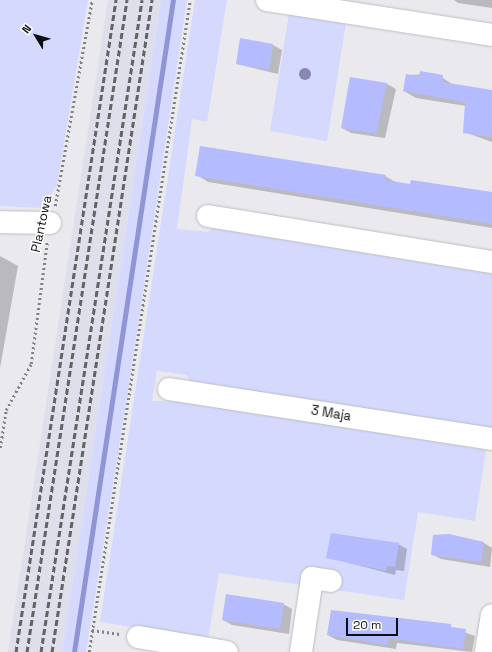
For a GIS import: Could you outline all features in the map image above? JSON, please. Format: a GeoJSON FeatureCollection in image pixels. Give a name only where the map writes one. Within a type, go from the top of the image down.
{"type":"FeatureCollection","features":[{"type":"Feature","properties":{"kind":"street"},"geometry":{"type":"LineString","coordinates":[[267,0],[492,36]]}},
{"type":"Feature","properties":{"kind":"street"},"geometry":{"type":"LineString","coordinates":[[208,216],[492,262]]}},
{"type":"Feature","properties":{"kind":"street"},"geometry":{"type":"LineString","coordinates":[[0,222],[50,223]]}},
{"type":"Feature","properties":{"kind":"street","name":"3 Maja"},"geometry":{"type":"LineString","coordinates":[[169,389],[492,439]]}},
{"type":"Feature","properties":{"kind":"street"},"geometry":{"type":"LineString","coordinates":[[301,652],[312,578],[331,581]]}},
{"type":"Feature","properties":{"kind":"street"},"geometry":{"type":"LineString","coordinates":[[486,652],[492,615]]}},
{"type":"Feature","properties":{"kind":"street"},"geometry":{"type":"LineString","coordinates":[[138,637],[217,651]]}},
{"type":"Feature","properties":{"kind":"path","name":"Plantowa"},"geometry":{"type":"LineString","coordinates":[[0,448],[6,410],[31,364],[50,223],[62,180],[92,0]]}},
{"type":"Feature","properties":{"kind":"path"},"geometry":{"type":"LineString","coordinates":[[89,652],[190,0]]}},
{"type":"Feature","properties":{"kind":"path"},"geometry":{"type":"LineString","coordinates":[[92,630],[138,637]]}},
{"type":"Feature","properties":{"kind":"shaded area"},"geometry":{"type":"Polygon","coordinates":[[[0,0],[88,0],[57,185],[42,208],[0,206],[0,0]]]}},
{"type":"Feature","properties":{"kind":"shaded area"},"geometry":{"type":"Polygon","coordinates":[[[108,0],[161,0],[62,652],[8,652],[108,0]]]}},
{"type":"Feature","properties":{"kind":"shaded area"},"geometry":{"type":"Polygon","coordinates":[[[161,0],[187,0],[127,397],[86,652],[62,652],[161,0]]]}},
{"type":"Feature","properties":{"kind":"shaded area"},"geometry":{"type":"Polygon","coordinates":[[[195,0],[227,0],[207,122],[192,119],[177,229],[208,232],[212,228],[492,274],[492,431],[191,381],[186,375],[157,371],[152,401],[188,402],[486,450],[475,521],[418,512],[404,600],[219,573],[208,639],[100,622],[195,0]]]}},
{"type":"Feature","properties":{"kind":"shaded area"},"geometry":{"type":"Polygon","coordinates":[[[289,14],[346,23],[327,141],[270,131],[289,14]]]}},
{"type":"Feature","properties":{"kind":"building"},"geometry":{"type":"Polygon","coordinates":[[[240,38],[273,44],[269,70],[236,64],[240,38]]]}},
{"type":"Feature","properties":{"kind":"building"},"geometry":{"type":"Polygon","coordinates":[[[420,71],[443,75],[442,82],[492,90],[492,137],[463,133],[465,102],[403,91],[406,74],[419,77],[420,71]]]}},
{"type":"Feature","properties":{"kind":"building"},"geometry":{"type":"Polygon","coordinates":[[[350,77],[387,83],[376,134],[341,128],[350,77]]]}},
{"type":"Feature","properties":{"kind":"building"},"geometry":{"type":"Polygon","coordinates":[[[200,146],[386,175],[385,180],[410,184],[411,180],[492,192],[492,224],[195,176],[200,146]]]}},
{"type":"Feature","properties":{"kind":"building"},"geometry":{"type":"Polygon","coordinates":[[[331,533],[399,543],[395,567],[387,566],[386,571],[326,558],[331,533]]]}},
{"type":"Feature","properties":{"kind":"building"},"geometry":{"type":"Polygon","coordinates":[[[449,534],[484,542],[481,562],[431,555],[433,535],[449,534]]]}},
{"type":"Feature","properties":{"kind":"building"},"geometry":{"type":"Polygon","coordinates":[[[226,594],[284,603],[280,629],[222,620],[226,594]]]}},
{"type":"Feature","properties":{"kind":"building"},"geometry":{"type":"Polygon","coordinates":[[[331,610],[451,624],[451,627],[466,629],[463,649],[388,638],[387,645],[327,635],[331,610]]]}},
{"type":"Feature","properties":{"kind":"waterway"},"geometry":{"type":"LineString","coordinates":[[74,652],[173,0]]}},
{"type":"Feature","properties":{"kind":"railway"},"geometry":{"type":"LineString","coordinates":[[16,652],[116,0]]}},
{"type":"Feature","properties":{"kind":"railway"},"geometry":{"type":"LineString","coordinates":[[27,652],[127,0]]}},
{"type":"Feature","properties":{"kind":"railway"},"geometry":{"type":"LineString","coordinates":[[41,652],[142,0]]}},
{"type":"Feature","properties":{"kind":"railway"},"geometry":{"type":"LineString","coordinates":[[52,652],[152,0]]}}]}
